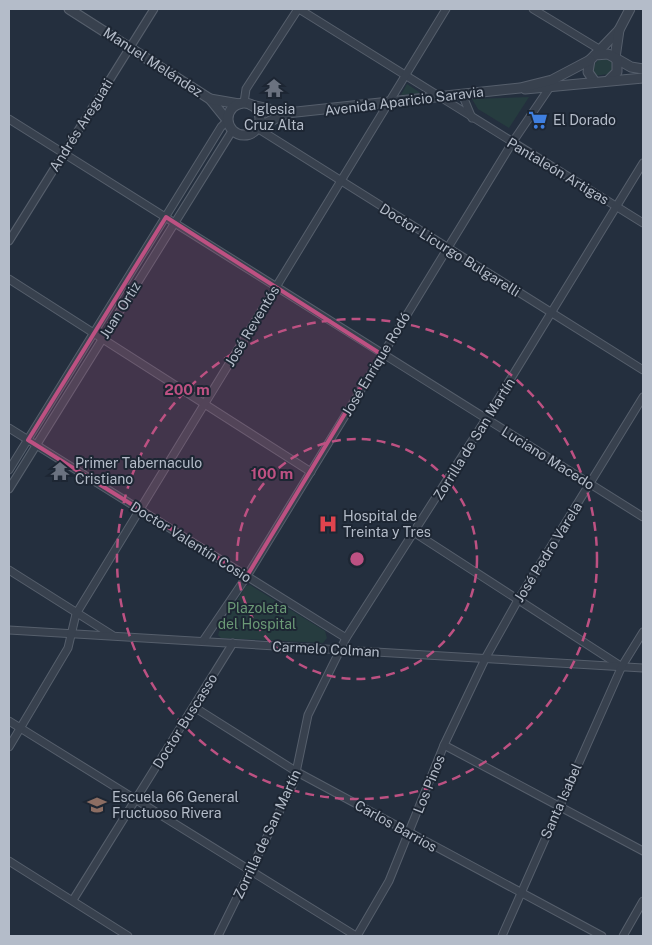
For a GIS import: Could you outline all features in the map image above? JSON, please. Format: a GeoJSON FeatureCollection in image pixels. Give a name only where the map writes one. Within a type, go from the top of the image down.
{"type":"FeatureCollection","features":[{"type":"Feature","properties":{"kind":"street","name":"Manuel Meléndez"},"geometry":{"type":"LineString","coordinates":[[69,9],[210,99],[228,120]]}},
{"type":"Feature","properties":{"kind":"street","name":"Andrés Areguati"},"geometry":{"type":"LineString","coordinates":[[9,241],[154,9]]}},
{"type":"Feature","properties":{"kind":"street","name":"Pantaleón Artigas"},"geometry":{"type":"LineString","coordinates":[[298,9],[643,223]]}},
{"type":"Feature","properties":{"kind":"street"},"geometry":{"type":"LineString","coordinates":[[244,104],[246,90],[298,9]]}},
{"type":"Feature","properties":{"kind":"street","name":"José Reventós"},"geometry":{"type":"LineString","coordinates":[[9,747],[68,648],[76,614],[446,9]]}},
{"type":"Feature","properties":{"kind":"street"},"geometry":{"type":"LineString","coordinates":[[533,9],[582,39],[595,55]]}},
{"type":"Feature","properties":{"kind":"street"},"geometry":{"type":"LineString","coordinates":[[609,80],[617,72],[616,59],[619,30],[630,9]]}},
{"type":"Feature","properties":{"kind":"street","name":"Avenida Aparicio Saravia"},"geometry":{"type":"LineString","coordinates":[[244,104],[288,113],[520,88],[552,80],[595,55],[619,30]]}},
{"type":"Feature","properties":{"kind":"street"},"geometry":{"type":"LineString","coordinates":[[595,55],[608,54],[616,59]]}},
{"type":"Feature","properties":{"kind":"street"},"geometry":{"type":"LineString","coordinates":[[595,55],[588,72],[595,82]]}},
{"type":"Feature","properties":{"kind":"street","name":"Avenida Aparicio Saravia"},"geometry":{"type":"LineString","coordinates":[[616,59],[643,76]]}},
{"type":"Feature","properties":{"kind":"street","name":"Avenida Aparicio Saravia"},"geometry":{"type":"LineString","coordinates":[[520,88],[529,90],[643,76]]}},
{"type":"Feature","properties":{"kind":"street","name":"José Enrique Rodó"},"geometry":{"type":"LineString","coordinates":[[203,641],[247,576],[381,354],[512,143],[550,87]]}},
{"type":"Feature","properties":{"kind":"street"},"geometry":{"type":"LineString","coordinates":[[462,94],[472,118]]}},
{"type":"Feature","properties":{"kind":"street","name":"Manuel Meléndez"},"geometry":{"type":"LineString","coordinates":[[210,99],[244,104]]}},
{"type":"Feature","properties":{"kind":"street"},"geometry":{"type":"LineString","coordinates":[[244,104],[259,114],[258,128],[251,134],[243,136],[232,131],[228,120],[232,108],[244,104]]}},
{"type":"Feature","properties":{"kind":"street","name":"Avenida Aparicio Saravia"},"geometry":{"type":"LineString","coordinates":[[258,128],[288,113]]}},
{"type":"Feature","properties":{"kind":"street","name":"Luciano Macedo"},"geometry":{"type":"LineString","coordinates":[[9,119],[643,517]]}},
{"type":"Feature","properties":{"kind":"street","name":"Juan Ortiz"},"geometry":{"type":"LineString","coordinates":[[9,470],[221,127],[228,120]]}},
{"type":"Feature","properties":{"kind":"street","name":"Doctor Licurgo Bulgarelli"},"geometry":{"type":"LineString","coordinates":[[258,128],[643,370]]}},
{"type":"Feature","properties":{"kind":"street","name":"Juan Ortiz"},"geometry":{"type":"LineString","coordinates":[[9,489],[232,131]]}},
{"type":"Feature","properties":{"kind":"street","name":"Zorrilla de San Martín"},"geometry":{"type":"LineString","coordinates":[[218,936],[251,871],[297,772],[308,715],[346,638],[415,533],[643,164]]}},
{"type":"Feature","properties":{"kind":"street"},"geometry":{"type":"LineString","coordinates":[[9,279],[311,472]]}},
{"type":"Feature","properties":{"kind":"street","name":"José Pedro Varela"},"geometry":{"type":"LineString","coordinates":[[486,657],[518,600],[643,397]]}},
{"type":"Feature","properties":{"kind":"street","name":"Doctor Valentín Cosio"},"geometry":{"type":"LineString","coordinates":[[9,428],[346,638]]}},
{"type":"Feature","properties":{"kind":"street"},"geometry":{"type":"LineString","coordinates":[[415,533],[622,666]]}},
{"type":"Feature","properties":{"kind":"street"},"geometry":{"type":"LineString","coordinates":[[9,570],[76,614],[114,636]]}},
{"type":"Feature","properties":{"kind":"street","name":"Carmelo Colman"},"geometry":{"type":"LineString","coordinates":[[9,630],[340,651],[486,657],[643,668]]}},
{"type":"Feature","properties":{"kind":"street","name":"Santa Isabel"},"geometry":{"type":"LineString","coordinates":[[502,936],[558,806],[622,666],[643,632]]}},
{"type":"Feature","properties":{"kind":"street","name":"Doctor Buscasso"},"geometry":{"type":"LineString","coordinates":[[73,900],[233,643]]}},
{"type":"Feature","properties":{"kind":"street","name":"Los Pinos"},"geometry":{"type":"LineString","coordinates":[[357,936],[389,881],[444,745],[486,657]]}},
{"type":"Feature","properties":{"kind":"street","name":"Carlos Barrios"},"geometry":{"type":"LineString","coordinates":[[194,707],[297,772],[520,894],[602,936]]}},
{"type":"Feature","properties":{"kind":"street"},"geometry":{"type":"LineString","coordinates":[[9,721],[135,801],[357,936]]}},
{"type":"Feature","properties":{"kind":"street"},"geometry":{"type":"LineString","coordinates":[[444,745],[643,851]]}},
{"type":"Feature","properties":{"kind":"street"},"geometry":{"type":"LineString","coordinates":[[9,861],[128,936]]}},
{"type":"Feature","properties":{"kind":"street"},"geometry":{"type":"LineString","coordinates":[[623,936],[643,901]]}},
{"type":"Feature","properties":{"kind":"highlighted area"},"geometry":{"type":"Polygon","coordinates":[[[166,217],[381,354],[247,576],[28,440],[166,217]]]}},
{"type":"Feature","properties":{"kind":"green space"},"geometry":{"type":"Polygon","coordinates":[[[600,58],[613,61],[614,70],[609,74],[593,76],[591,68],[600,58]]]}},
{"type":"Feature","properties":{"kind":"green space"},"geometry":{"type":"Polygon","coordinates":[[[407,84],[419,92],[420,93],[401,95],[407,84]]]}},
{"type":"Feature","properties":{"kind":"green space"},"geometry":{"type":"Polygon","coordinates":[[[529,97],[509,128],[478,109],[472,99],[529,97]]]}},
{"type":"Feature","properties":{"kind":"green space","name":"Plazoleta del Hospital"},"geometry":{"type":"Polygon","coordinates":[[[250,585],[325,631],[327,638],[323,643],[221,638],[218,635],[220,628],[246,586],[250,585]]]}},
{"type":"Feature","properties":{"kind":"place","name":"Iglesia Cruz Alta"},"geometry":{"type":"Point","coordinates":[274,88]}},
{"type":"Feature","properties":{"kind":"place","name":"El Dorado"},"geometry":{"type":"Point","coordinates":[538,120]}},
{"type":"Feature","properties":{"kind":"place","name":"Primer Tabernaculo Cristiano"},"geometry":{"type":"Point","coordinates":[60,471]}},
{"type":"Feature","properties":{"kind":"place","name":"Hospital de Treinta y Tres"},"geometry":{"type":"Point","coordinates":[328,524]}},
{"type":"Feature","properties":{"kind":"place","name":"Escuela 66 General Fructuoso Rivera"},"geometry":{"type":"Point","coordinates":[97,805]}}]}
